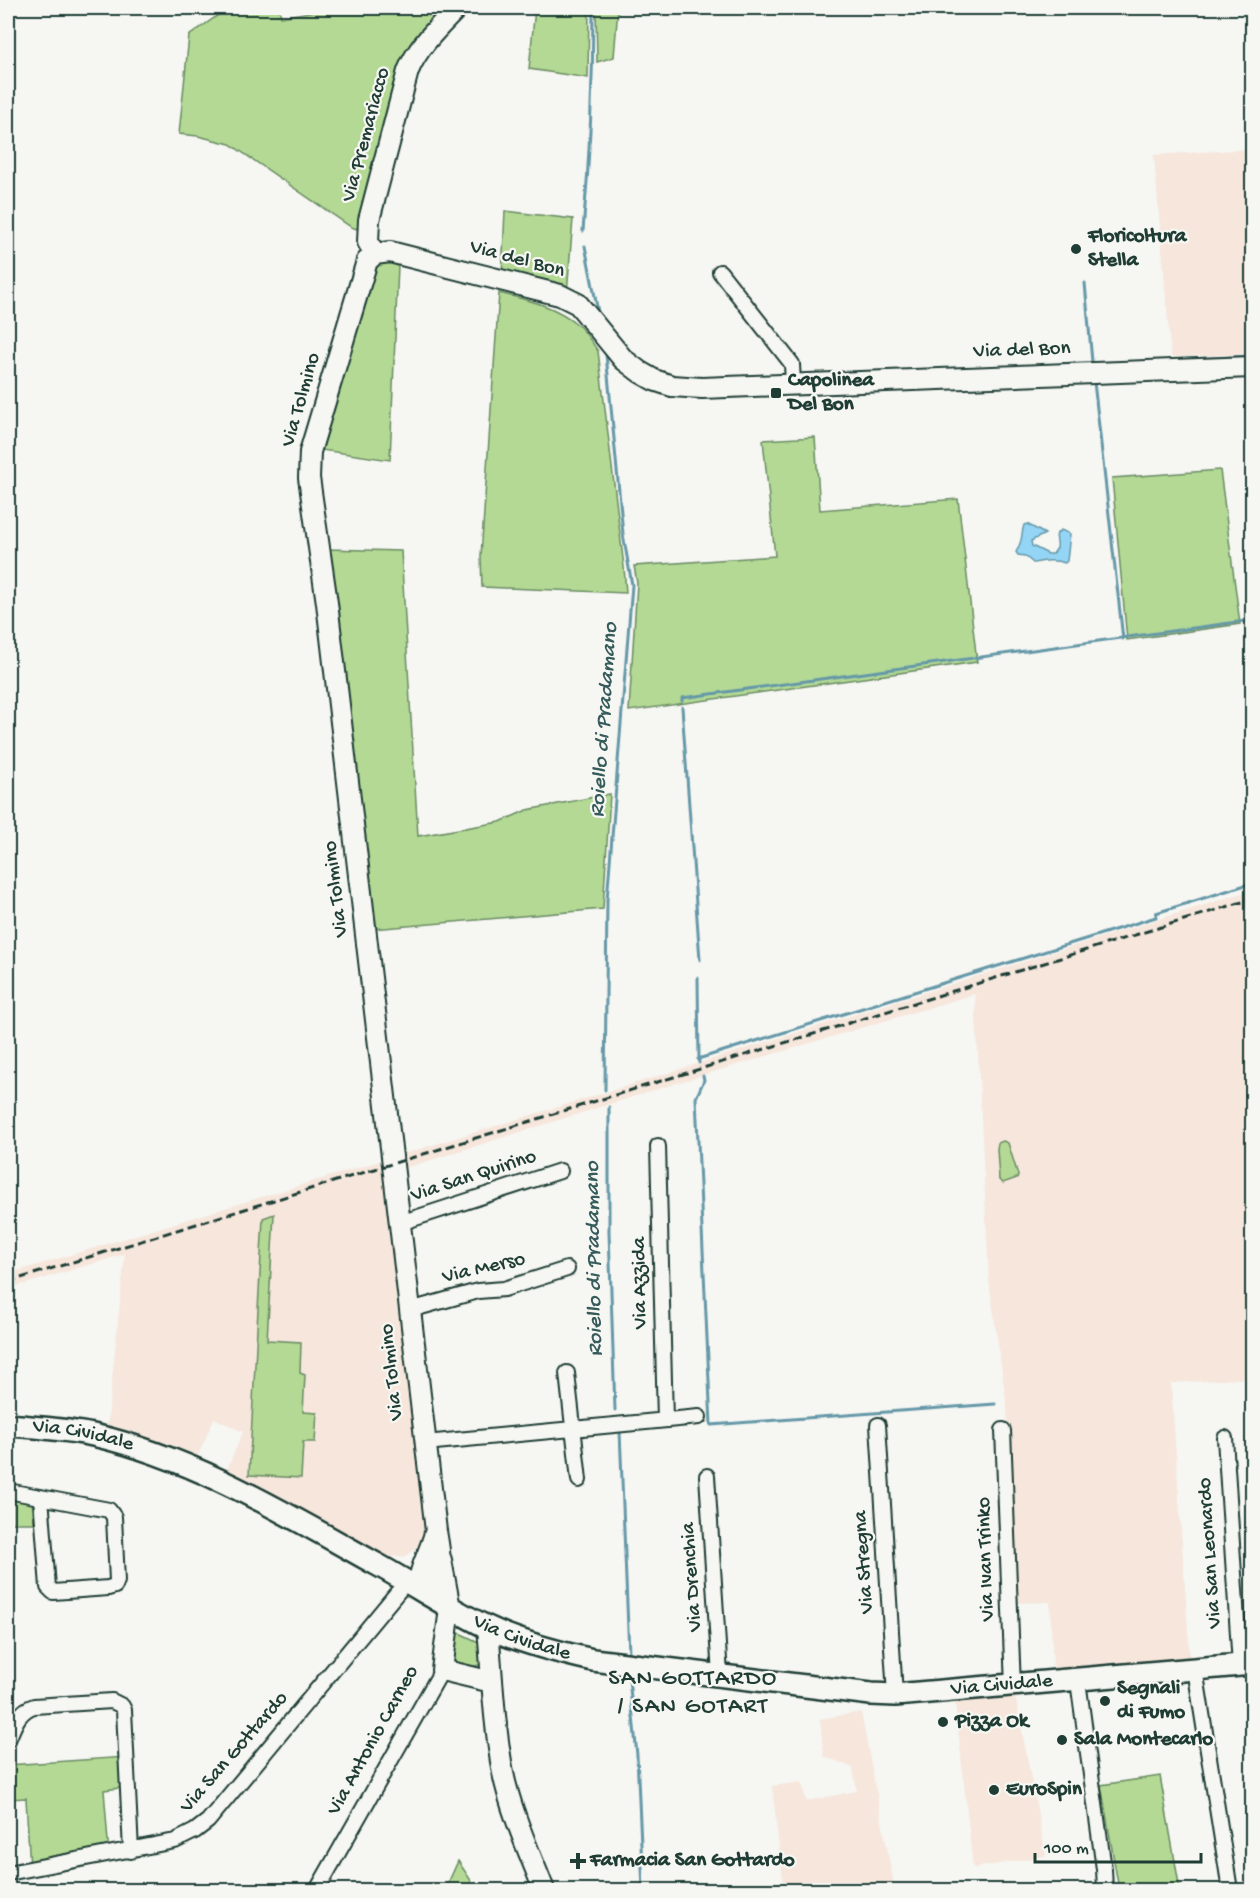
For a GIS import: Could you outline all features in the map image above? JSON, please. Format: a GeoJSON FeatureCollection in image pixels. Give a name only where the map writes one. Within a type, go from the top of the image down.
{"type":"FeatureCollection","features":[{"type":"Feature","properties":{"kind":"main road","name":"Via Cividale"},"geometry":{"type":"LineString","coordinates":[[8,1425],[50,1428],[94,1436],[167,1458],[230,1485],[488,1627],[532,1643],[593,1660],[859,1693],[895,1695],[1246,1665]]}},
{"type":"Feature","properties":{"kind":"street","name":"Via Premariacco"},"geometry":{"type":"LineString","coordinates":[[375,254],[368,242],[369,220],[408,70],[423,45],[457,8]]}},
{"type":"Feature","properties":{"kind":"street","name":"Via del Bon"},"geometry":{"type":"LineString","coordinates":[[375,254],[390,252],[403,254],[570,299],[578,304],[623,359],[640,372],[672,386],[702,387],[1252,367]]}},
{"type":"Feature","properties":{"kind":"street","name":"Via Tolmino"},"geometry":{"type":"LineString","coordinates":[[375,254],[367,261],[363,270],[310,452],[309,478],[327,603],[436,1546],[450,1608]]}},
{"type":"Feature","properties":{"kind":"street"},"geometry":{"type":"LineString","coordinates":[[720,272],[792,364],[793,384]]}},
{"type":"Feature","properties":{"kind":"street","name":"Via Azzida"},"geometry":{"type":"LineString","coordinates":[[658,1146],[665,1420]]}},
{"type":"Feature","properties":{"kind":"street","name":"Via San Quirino"},"geometry":{"type":"LineString","coordinates":[[400,1223],[560,1171]]}},
{"type":"Feature","properties":{"kind":"street","name":"Via Merso"},"geometry":{"type":"LineString","coordinates":[[410,1310],[478,1291],[504,1289],[567,1269]]}},
{"type":"Feature","properties":{"kind":"street"},"geometry":{"type":"LineString","coordinates":[[567,1373],[579,1480]]}},
{"type":"Feature","properties":{"kind":"street"},"geometry":{"type":"LineString","coordinates":[[425,1443],[699,1417]]}},
{"type":"Feature","properties":{"kind":"street","name":"Via Stregna"},"geometry":{"type":"LineString","coordinates":[[878,1425],[895,1695]]}},
{"type":"Feature","properties":{"kind":"street","name":"Via Ivan Trinko"},"geometry":{"type":"LineString","coordinates":[[1003,1430],[1013,1686]]}},
{"type":"Feature","properties":{"kind":"street","name":"Via San Leonardo"},"geometry":{"type":"LineString","coordinates":[[1225,1438],[1246,1665]]}},
{"type":"Feature","properties":{"kind":"street","name":"Via Drenchia"},"geometry":{"type":"LineString","coordinates":[[707,1476],[720,1675]]}},
{"type":"Feature","properties":{"kind":"street"},"geometry":{"type":"LineString","coordinates":[[8,1491],[41,1497],[106,1509],[111,1512],[114,1517],[116,1549],[117,1581],[115,1586],[53,1592],[50,1590],[41,1497]]}},
{"type":"Feature","properties":{"kind":"street","name":"Via Tolmino"},"geometry":{"type":"LineString","coordinates":[[412,1585],[436,1546]]}},
{"type":"Feature","properties":{"kind":"street"},"geometry":{"type":"LineString","coordinates":[[386,1570],[408,1565],[436,1546]]}},
{"type":"Feature","properties":{"kind":"street","name":"Via San Gottardo"},"geometry":{"type":"LineString","coordinates":[[8,1873],[131,1851],[175,1841],[195,1831],[208,1821],[412,1585]]}},
{"type":"Feature","properties":{"kind":"street","name":"Via Antonio Carneo"},"geometry":{"type":"LineString","coordinates":[[317,1890],[442,1670],[450,1608]]}},
{"type":"Feature","properties":{"kind":"street"},"geometry":{"type":"LineString","coordinates":[[488,1627],[491,1676],[505,1782],[544,1890]]}},
{"type":"Feature","properties":{"kind":"street"},"geometry":{"type":"LineString","coordinates":[[491,1676],[496,1658],[503,1649],[513,1645],[532,1643]]}},
{"type":"Feature","properties":{"kind":"street"},"geometry":{"type":"LineString","coordinates":[[1195,1669],[1230,1890]]}},
{"type":"Feature","properties":{"kind":"street"},"geometry":{"type":"LineString","coordinates":[[442,1670],[491,1676]]}},
{"type":"Feature","properties":{"kind":"street","name":"Via Cividale"},"geometry":{"type":"LineString","coordinates":[[1078,1681],[1105,1890]]}},
{"type":"Feature","properties":{"kind":"street"},"geometry":{"type":"LineString","coordinates":[[8,1740],[20,1714],[26,1708],[112,1701],[122,1706],[125,1722],[131,1851]]}},
{"type":"Feature","properties":{"kind":"shaded area"},"geometry":{"type":"Polygon","coordinates":[[[1252,149],[1252,354],[1171,357],[1154,155],[1252,149]]]}},
{"type":"Feature","properties":{"kind":"shaded area"},"geometry":{"type":"Polygon","coordinates":[[[1252,890],[1252,1378],[1171,1383],[1190,1661],[1053,1671],[1050,1602],[1015,1603],[1007,1407],[989,1280],[975,994],[693,1078],[383,1175],[425,1529],[423,1540],[418,1548],[404,1557],[386,1556],[226,1472],[243,1432],[214,1418],[197,1458],[107,1428],[125,1254],[8,1289],[8,1274],[601,1094],[1252,890]]]}},
{"type":"Feature","properties":{"kind":"shaded area"},"geometry":{"type":"Polygon","coordinates":[[[1015,1695],[1046,1856],[973,1868],[955,1700],[1015,1695]]]}},
{"type":"Feature","properties":{"kind":"shaded area"},"geometry":{"type":"Polygon","coordinates":[[[861,1712],[895,1890],[784,1890],[772,1786],[802,1782],[806,1801],[857,1791],[853,1768],[824,1756],[820,1719],[861,1712]]]}},
{"type":"Feature","properties":{"kind":"green space"},"geometry":{"type":"Polygon","coordinates":[[[228,8],[279,8],[281,17],[332,8],[447,8],[418,41],[360,230],[351,227],[230,144],[179,134],[189,36],[228,8]]]}},
{"type":"Feature","properties":{"kind":"green space"},"geometry":{"type":"Polygon","coordinates":[[[535,8],[589,8],[588,78],[529,69],[535,8]]]}},
{"type":"Feature","properties":{"kind":"green space"},"geometry":{"type":"Polygon","coordinates":[[[596,8],[618,8],[614,57],[597,62],[596,8]]]}},
{"type":"Feature","properties":{"kind":"green space"},"geometry":{"type":"Polygon","coordinates":[[[505,211],[573,219],[567,293],[502,275],[505,211]]]}},
{"type":"Feature","properties":{"kind":"green space"},"geometry":{"type":"Polygon","coordinates":[[[389,262],[398,265],[390,460],[321,450],[373,269],[382,263],[389,262]]]}},
{"type":"Feature","properties":{"kind":"green space"},"geometry":{"type":"Polygon","coordinates":[[[499,293],[540,304],[569,318],[581,328],[598,351],[626,593],[482,587],[481,556],[499,293]]]}},
{"type":"Feature","properties":{"kind":"green space"},"geometry":{"type":"Polygon","coordinates":[[[815,437],[820,510],[958,499],[977,662],[629,711],[637,583],[634,566],[775,556],[763,440],[815,437]]]}},
{"type":"Feature","properties":{"kind":"green space"},"geometry":{"type":"Polygon","coordinates":[[[1220,470],[1240,624],[1127,640],[1112,478],[1220,470]]]}},
{"type":"Feature","properties":{"kind":"green space"},"geometry":{"type":"Polygon","coordinates":[[[326,549],[401,551],[418,836],[500,822],[527,810],[610,794],[603,909],[373,929],[365,840],[326,549]]]}},
{"type":"Feature","properties":{"kind":"green space"},"geometry":{"type":"Polygon","coordinates":[[[1003,1141],[1008,1143],[1018,1175],[1017,1178],[1003,1183],[999,1180],[997,1149],[998,1143],[1003,1141]]]}},
{"type":"Feature","properties":{"kind":"green space"},"geometry":{"type":"Polygon","coordinates":[[[274,1214],[267,1340],[301,1342],[300,1373],[305,1375],[303,1412],[317,1413],[315,1442],[303,1442],[301,1478],[249,1475],[263,1218],[274,1214]]]}},
{"type":"Feature","properties":{"kind":"green space"},"geometry":{"type":"Polygon","coordinates":[[[8,1496],[32,1501],[34,1523],[8,1523],[8,1496]]]}},
{"type":"Feature","properties":{"kind":"green space"},"geometry":{"type":"Polygon","coordinates":[[[455,1631],[485,1645],[482,1663],[470,1666],[449,1661],[455,1631]]]}},
{"type":"Feature","properties":{"kind":"green space"},"geometry":{"type":"Polygon","coordinates":[[[127,1757],[128,1787],[104,1790],[109,1855],[30,1869],[26,1798],[8,1799],[8,1765],[127,1757]]]}},
{"type":"Feature","properties":{"kind":"green space"},"geometry":{"type":"Polygon","coordinates":[[[1160,1776],[1180,1890],[1119,1890],[1101,1785],[1160,1776]]]}},
{"type":"Feature","properties":{"kind":"green space"},"geometry":{"type":"Polygon","coordinates":[[[458,1861],[470,1879],[474,1890],[445,1890],[458,1861]]]}},
{"type":"Feature","properties":{"kind":"water"},"geometry":{"type":"Polygon","coordinates":[[[1027,524],[1045,534],[1031,541],[1032,546],[1048,554],[1053,554],[1057,548],[1058,532],[1061,530],[1070,534],[1067,561],[1065,563],[1045,561],[1033,563],[1025,556],[1018,555],[1016,552],[1024,525],[1027,524]]]}},
{"type":"Feature","properties":{"kind":"waterway","name":"Roiello di Pradamano"},"geometry":{"type":"LineString","coordinates":[[583,231],[591,119],[593,8]]}},
{"type":"Feature","properties":{"kind":"waterway","name":"Roiello di Pradamano"},"geometry":{"type":"LineString","coordinates":[[585,246],[599,317]]}},
{"type":"Feature","properties":{"kind":"waterway"},"geometry":{"type":"LineString","coordinates":[[1085,283],[1092,362]]}},
{"type":"Feature","properties":{"kind":"waterway","name":"Roiello di Pradamano"},"geometry":{"type":"LineString","coordinates":[[605,1090],[607,900],[632,585],[623,534],[606,354]]}},
{"type":"Feature","properties":{"kind":"waterway"},"geometry":{"type":"LineString","coordinates":[[1128,362],[1252,356]]}},
{"type":"Feature","properties":{"kind":"waterway"},"geometry":{"type":"LineString","coordinates":[[1060,364],[1074,363]]}},
{"type":"Feature","properties":{"kind":"waterway"},"geometry":{"type":"LineString","coordinates":[[1094,382],[1123,639]]}},
{"type":"Feature","properties":{"kind":"waterway"},"geometry":{"type":"LineString","coordinates":[[682,701],[682,698],[1252,620]]}},
{"type":"Feature","properties":{"kind":"waterway"},"geometry":{"type":"LineString","coordinates":[[682,707],[700,960]]}},
{"type":"Feature","properties":{"kind":"waterway"},"geometry":{"type":"LineString","coordinates":[[698,1059],[1156,917],[1156,913],[1252,883]]}},
{"type":"Feature","properties":{"kind":"waterway"},"geometry":{"type":"LineString","coordinates":[[698,977],[699,1063]]}},
{"type":"Feature","properties":{"kind":"waterway"},"geometry":{"type":"LineString","coordinates":[[703,1076],[704,1080],[696,1098],[711,1425],[995,1404]]}},
{"type":"Feature","properties":{"kind":"waterway","name":"Roiello di Pradamano"},"geometry":{"type":"LineString","coordinates":[[609,1107],[609,1232],[615,1410]]}},
{"type":"Feature","properties":{"kind":"waterway","name":"Roiello di Pradamano"},"geometry":{"type":"LineString","coordinates":[[620,1431],[629,1654]]}},
{"type":"Feature","properties":{"kind":"waterway","name":"Roiello di Pradamano"},"geometry":{"type":"LineString","coordinates":[[629,1679],[637,1755],[643,1890]]}},
{"type":"Feature","properties":{"kind":"railway"},"geometry":{"type":"LineString","coordinates":[[8,1282],[1252,899]]}},
{"type":"Feature","properties":{"kind":"place","name":"Floricoltura Stella"},"geometry":{"type":"Point","coordinates":[1076,249]}},
{"type":"Feature","properties":{"kind":"place","name":"Capolinea Del Bon"},"geometry":{"type":"Point","coordinates":[776,393]}},
{"type":"Feature","properties":{"kind":"place","name":"Segnali di Fumo"},"geometry":{"type":"Point","coordinates":[1105,1701]}},
{"type":"Feature","properties":{"kind":"place","name":"Pizza Ok"},"geometry":{"type":"Point","coordinates":[943,1722]}},
{"type":"Feature","properties":{"kind":"place","name":"Sala Montecarlo"},"geometry":{"type":"Point","coordinates":[1062,1740]}},
{"type":"Feature","properties":{"kind":"place","name":"EuroSpin"},"geometry":{"type":"Point","coordinates":[994,1790]}},
{"type":"Feature","properties":{"kind":"place","name":"Farmacia San Gottardo"},"geometry":{"type":"Point","coordinates":[578,1861]}},
{"type":"Feature","properties":{"kind":"district","name":"SAN GOTTARDO / SAN GOTART"},"geometry":{"type":"Point","coordinates":[693,1693]}}]}
